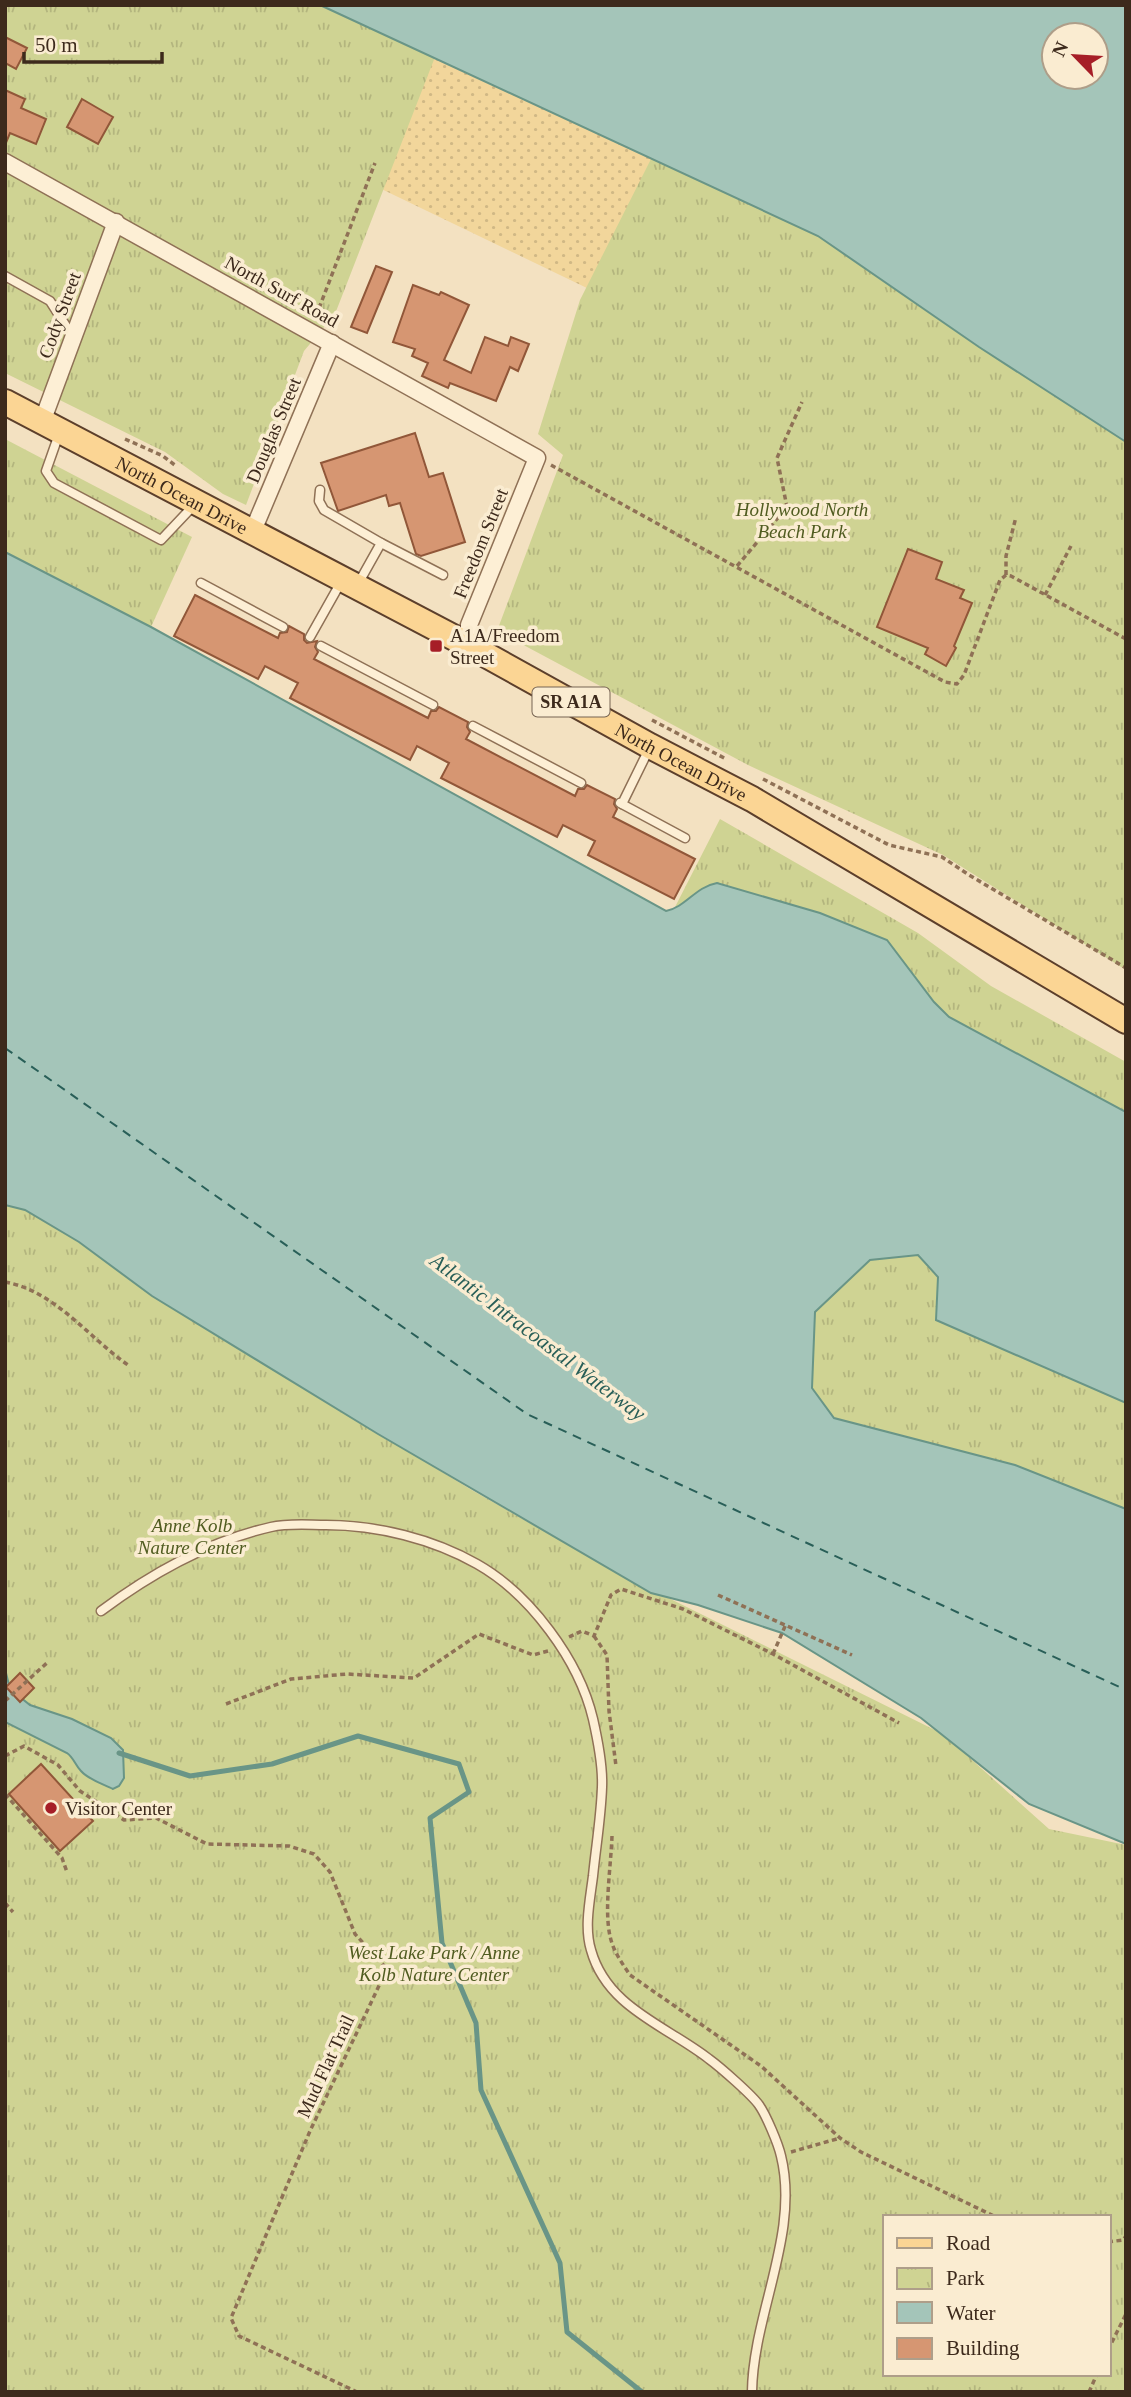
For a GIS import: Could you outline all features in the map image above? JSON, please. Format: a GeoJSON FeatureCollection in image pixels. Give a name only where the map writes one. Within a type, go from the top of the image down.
{"type":"FeatureCollection","features":[{"type":"Feature","properties":{"kind":"main road","name":"North Ocean Drive"},"geometry":{"type":"LineString","coordinates":[[5,402],[468,645],[752,799],[1126,1021]]}},
{"type":"Feature","properties":{"kind":"street","name":"North Surf Road"},"geometry":{"type":"LineString","coordinates":[[5,162],[537,457]]}},
{"type":"Feature","properties":{"kind":"street","name":"Cody Street"},"geometry":{"type":"LineString","coordinates":[[51,426],[73,337],[116,222]]}},
{"type":"Feature","properties":{"kind":"street","name":"Douglas Street"},"geometry":{"type":"LineString","coordinates":[[252,533],[332,343]]}},
{"type":"Feature","properties":{"kind":"street","name":"Freedom Street"},"geometry":{"type":"LineString","coordinates":[[468,645],[469,625],[537,457]]}},
{"type":"Feature","properties":{"kind":"lane"},"geometry":{"type":"LineString","coordinates":[[5,276],[50,301],[73,337]]}},
{"type":"Feature","properties":{"kind":"lane"},"geometry":{"type":"LineString","coordinates":[[51,426],[46,471],[54,483],[162,540],[196,503]]}},
{"type":"Feature","properties":{"kind":"lane"},"geometry":{"type":"LineString","coordinates":[[320,490],[319,501],[324,510],[443,575]]}},
{"type":"Feature","properties":{"kind":"lane"},"geometry":{"type":"LineString","coordinates":[[310,637],[381,542]]}},
{"type":"Feature","properties":{"kind":"lane"},"geometry":{"type":"LineString","coordinates":[[201,583],[283,627]]}},
{"type":"Feature","properties":{"kind":"lane"},"geometry":{"type":"LineString","coordinates":[[321,646],[433,705]]}},
{"type":"Feature","properties":{"kind":"lane"},"geometry":{"type":"LineString","coordinates":[[472,726],[581,783]]}},
{"type":"Feature","properties":{"kind":"lane"},"geometry":{"type":"LineString","coordinates":[[650,746],[621,803],[685,838]]}},
{"type":"Feature","properties":{"kind":"lane"},"geometry":{"type":"LineString","coordinates":[[101,1611],[167,1567],[213,1545],[274,1526],[350,1525],[404,1536],[439,1547],[477,1564],[508,1586],[559,1643],[579,1680],[592,1717],[602,1784],[588,1926],[591,1950],[601,1975],[619,1997],[643,2016],[709,2058],[759,2105],[780,2155],[785,2196],[778,2252],[756,2349],[752,2392]]}},
{"type":"Feature","properties":{"kind":"path"},"geometry":{"type":"LineString","coordinates":[[310,331],[374,163]]}},
{"type":"Feature","properties":{"kind":"path"},"geometry":{"type":"LineString","coordinates":[[737,566],[787,507],[777,458],[802,402]]}},
{"type":"Feature","properties":{"kind":"path"},"geometry":{"type":"LineString","coordinates":[[537,457],[945,682],[957,684],[964,675],[1000,580],[1006,575]]}},
{"type":"Feature","properties":{"kind":"path"},"geometry":{"type":"LineString","coordinates":[[1006,575],[1006,556],[1016,517]]}},
{"type":"Feature","properties":{"kind":"path"},"geometry":{"type":"LineString","coordinates":[[1045,594],[1071,546]]}},
{"type":"Feature","properties":{"kind":"path"},"geometry":{"type":"LineString","coordinates":[[1006,575],[1126,639]]}},
{"type":"Feature","properties":{"kind":"path"},"geometry":{"type":"LineString","coordinates":[[6,1282],[25,1287],[55,1304],[128,1365]]}},
{"type":"Feature","properties":{"kind":"path"},"geometry":{"type":"LineString","coordinates":[[718,1595],[852,1656]]}},
{"type":"Feature","properties":{"kind":"path"},"geometry":{"type":"LineString","coordinates":[[773,1654],[786,1624]]}},
{"type":"Feature","properties":{"kind":"path"},"geometry":{"type":"LineString","coordinates":[[594,1636],[607,1655],[608,1711],[616,1772]]}},
{"type":"Feature","properties":{"kind":"path"},"geometry":{"type":"LineString","coordinates":[[5,1701],[48,1661]]}},
{"type":"Feature","properties":{"kind":"path","name":"Mud Flat Trail"},"geometry":{"type":"LineString","coordinates":[[5,1756],[24,1746],[58,1765],[80,1791],[124,1820],[156,1818],[207,1844],[289,1846],[314,1854],[330,1872],[355,1934],[387,1969],[310,2131],[231,2318],[239,2336],[357,2392]]}},
{"type":"Feature","properties":{"kind":"path"},"geometry":{"type":"LineString","coordinates":[[5,1794],[62,1858],[67,1872]]}},
{"type":"Feature","properties":{"kind":"path"},"geometry":{"type":"LineString","coordinates":[[613,1825],[608,1918],[610,1936],[618,1957],[630,1975],[761,2066],[840,2138],[861,2152],[992,2215]]}},
{"type":"Feature","properties":{"kind":"path"},"geometry":{"type":"LineString","coordinates":[[5,1903],[13,1912]]}},
{"type":"Feature","properties":{"kind":"path"},"geometry":{"type":"LineString","coordinates":[[780,2155],[840,2138]]}},
{"type":"Feature","properties":{"kind":"path"},"geometry":{"type":"LineString","coordinates":[[1110,2242],[1123,2240],[1126,2236]]}},
{"type":"Feature","properties":{"kind":"path"},"geometry":{"type":"LineString","coordinates":[[1110,2346],[1126,2314]]}},
{"type":"Feature","properties":{"kind":"path"},"geometry":{"type":"LineString","coordinates":[[1089,2392],[1096,2376]]}},
{"type":"Feature","properties":{"kind":"sand"},"geometry":{"type":"Polygon","coordinates":[[[320,5],[818,236],[979,347],[1126,442],[618,303],[284,142],[320,5]]]}},
{"type":"Feature","properties":{"kind":"green space"},"geometry":{"type":"Polygon","coordinates":[[[5,5],[320,5],[435,57],[335,314],[304,351],[246,505],[223,494],[165,452],[5,373],[5,5]]]}},
{"type":"Feature","properties":{"kind":"green space","name":"Hollywood North Beach Park"},"geometry":{"type":"Polygon","coordinates":[[[652,157],[818,236],[979,347],[1126,442],[1126,970],[943,855],[748,765],[497,631],[563,455],[538,434],[580,300],[652,157]]]}},
{"type":"Feature","properties":{"kind":"green space"},"geometry":{"type":"Polygon","coordinates":[[[5,439],[192,537],[151,627],[5,552],[5,439]]]}},
{"type":"Feature","properties":{"kind":"green space"},"geometry":{"type":"Polygon","coordinates":[[[720,819],[918,933],[991,986],[1126,1062],[1126,1112],[949,1017],[934,1002],[887,940],[820,913],[717,883],[674,909],[720,819]]]}},
{"type":"Feature","properties":{"kind":"green space","name":"West Lake Park / Anne Kolb Nature Center"},"geometry":{"type":"Polygon","coordinates":[[[5,1161],[332,1405],[470,1489],[614,1571],[943,1734],[1049,1829],[1126,1845],[1126,2392],[5,2392],[5,1161]]]}},
{"type":"Feature","properties":{"kind":"green space"},"geometry":{"type":"Polygon","coordinates":[[[918,1255],[938,1277],[1099,1390],[1126,1403],[1126,1509],[1015,1465],[834,1418],[812,1388],[815,1312],[870,1260],[918,1255]]]}},
{"type":"Feature","properties":{"kind":"water"},"geometry":{"type":"Polygon","coordinates":[[[320,5],[1126,5],[1126,442],[979,347],[818,236],[320,5]]]}},
{"type":"Feature","properties":{"kind":"water","name":"Atlantic Intracoastal Waterway"},"geometry":{"type":"Polygon","coordinates":[[[5,552],[151,627],[666,911],[679,906],[703,888],[717,883],[820,913],[887,940],[934,1002],[949,1017],[1126,1112],[1126,1403],[936,1320],[938,1277],[918,1255],[870,1260],[815,1312],[812,1388],[834,1418],[1015,1465],[1126,1509],[1126,1844],[1029,1804],[921,1718],[782,1633],[698,1605],[651,1593],[378,1434],[152,1296],[79,1242],[25,1210],[5,1205],[5,552]]]}},
{"type":"Feature","properties":{"kind":"water"},"geometry":{"type":"Polygon","coordinates":[[[5,1669],[10,1689],[30,1705],[72,1719],[111,1738],[123,1750],[124,1778],[119,1786],[113,1789],[92,1779],[81,1771],[67,1753],[5,1722],[5,1669]]]}},
{"type":"Feature","properties":{"kind":"building"},"geometry":{"type":"Polygon","coordinates":[[[5,37],[27,48],[16,69],[5,63],[5,37]]]}},
{"type":"Feature","properties":{"kind":"building"},"geometry":{"type":"Polygon","coordinates":[[[5,90],[25,99],[21,108],[46,119],[36,144],[10,133],[5,145],[5,90]]]}},
{"type":"Feature","properties":{"kind":"building"},"geometry":{"type":"Polygon","coordinates":[[[82,99],[113,117],[98,144],[67,127],[82,99]]]}},
{"type":"Feature","properties":{"kind":"building"},"geometry":{"type":"Polygon","coordinates":[[[376,266],[392,272],[367,333],[351,327],[376,266]]]}},
{"type":"Feature","properties":{"kind":"building"},"geometry":{"type":"Polygon","coordinates":[[[413,285],[439,295],[441,292],[469,305],[444,360],[471,373],[485,337],[508,346],[511,337],[529,344],[518,371],[510,367],[496,401],[450,383],[448,388],[422,376],[428,363],[412,356],[415,349],[393,342],[413,285]]]}},
{"type":"Feature","properties":{"kind":"building"},"geometry":{"type":"Polygon","coordinates":[[[415,433],[429,477],[443,473],[465,542],[421,556],[416,554],[400,503],[389,506],[386,495],[338,511],[321,463],[415,433]]]}},
{"type":"Feature","properties":{"kind":"building"},"geometry":{"type":"Polygon","coordinates":[[[908,549],[942,562],[936,579],[964,590],[960,598],[972,603],[954,646],[956,648],[946,666],[925,654],[928,648],[877,627],[908,549]]]}},
{"type":"Feature","properties":{"kind":"building"},"geometry":{"type":"Polygon","coordinates":[[[195,595],[278,638],[280,633],[287,632],[289,626],[304,634],[307,643],[317,641],[315,647],[318,652],[314,659],[428,718],[431,711],[436,711],[439,707],[468,722],[470,732],[466,739],[575,796],[578,789],[584,789],[587,785],[615,799],[617,809],[613,817],[695,859],[674,899],[588,855],[595,841],[563,825],[557,837],[441,778],[449,763],[417,746],[410,760],[290,698],[298,683],[265,666],[258,679],[174,636],[195,595]]]}},
{"type":"Feature","properties":{"kind":"building"},"geometry":{"type":"Polygon","coordinates":[[[20,1673],[34,1688],[20,1702],[6,1687],[20,1673]]]}},
{"type":"Feature","properties":{"kind":"building","name":"Visitor Center"},"geometry":{"type":"Polygon","coordinates":[[[41,1764],[93,1821],[60,1851],[9,1794],[41,1764]]]}},
{"type":"Feature","properties":{"kind":"waterway"},"geometry":{"type":"LineString","coordinates":[[119,1753],[190,1776],[272,1764],[358,1736],[459,1764],[469,1792],[430,1818],[442,1943],[476,2023],[481,2090],[560,2263],[567,2332],[642,2392]]}},
{"type":"Feature","properties":{"kind":"ferry route"},"geometry":{"type":"LineString","coordinates":[[5,1048],[527,1414],[1126,1690]]}},
{"type":"Feature","properties":{"kind":"place","name":"A1A/Freedom Street"},"geometry":{"type":"Point","coordinates":[436,646]}},
{"type":"Feature","properties":{"kind":"place","name":"Visitor Center"},"geometry":{"type":"Point","coordinates":[51,1808]}},
{"type":"Feature","properties":{"kind":"park label","name":"Anne Kolb Nature Center"},"geometry":{"type":"Point","coordinates":[192,1536]}}]}
